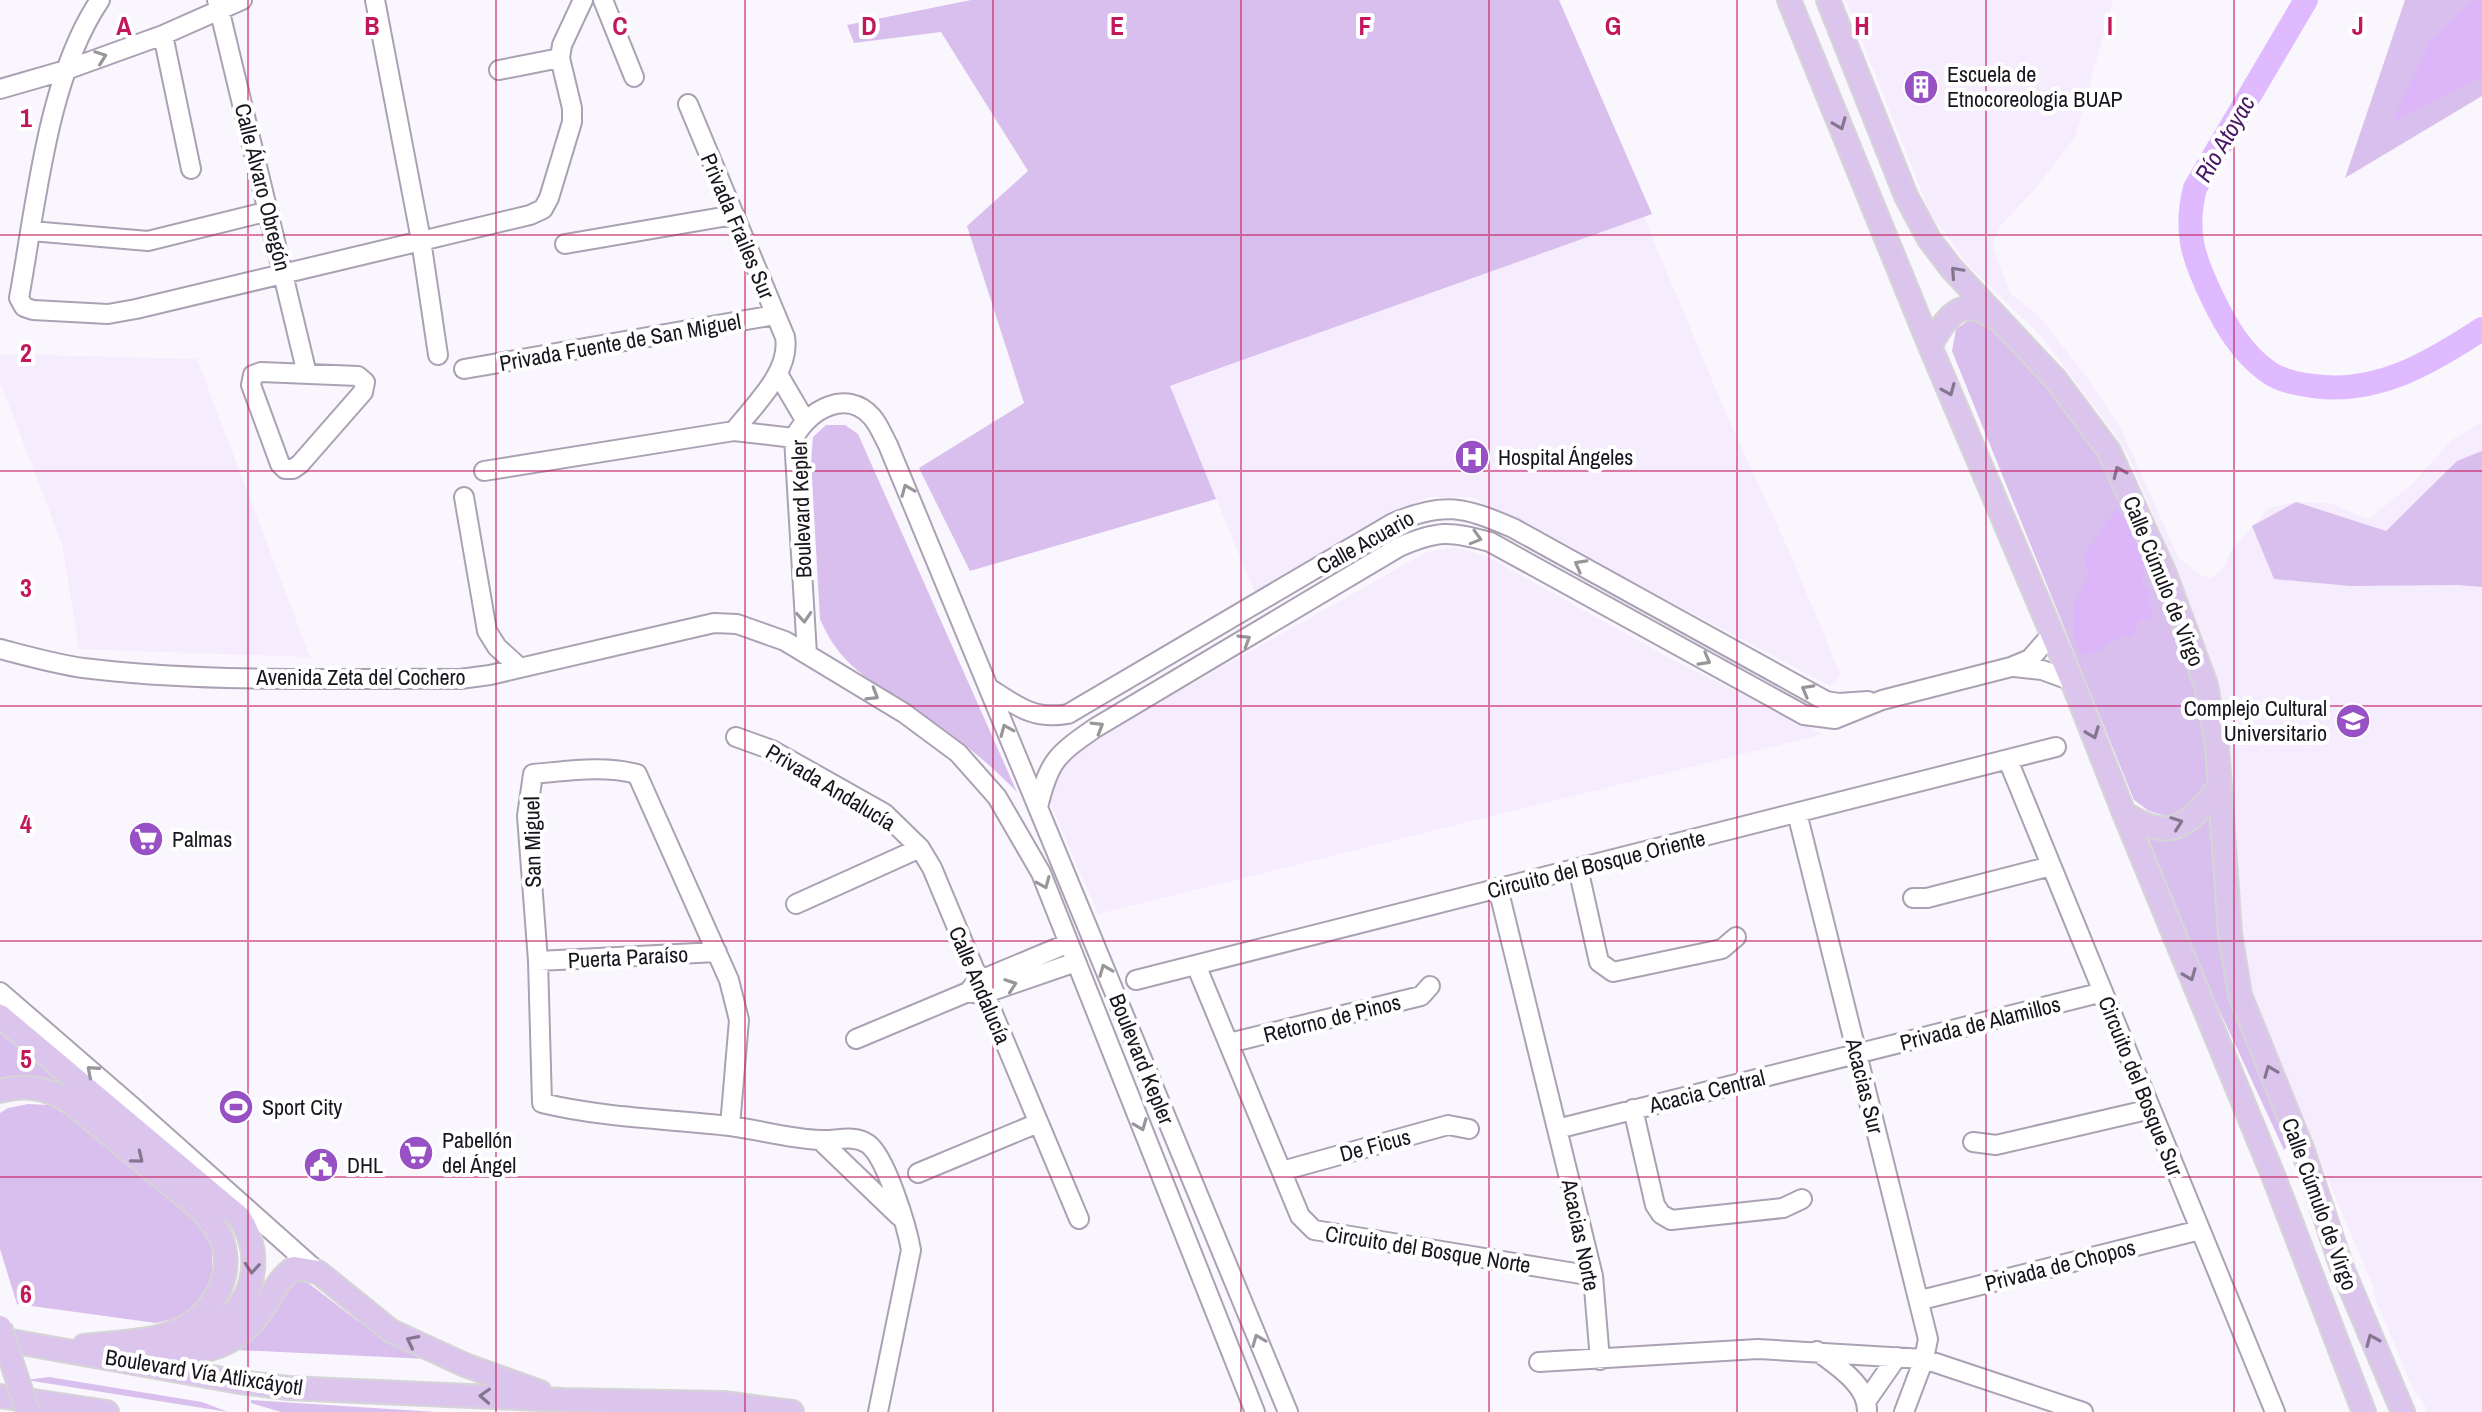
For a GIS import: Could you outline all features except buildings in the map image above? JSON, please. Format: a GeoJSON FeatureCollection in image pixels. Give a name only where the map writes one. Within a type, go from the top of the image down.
{"type":"FeatureCollection","features":[{"type":"Feature","properties":{"kind":"main road","name":"Calle Cúmulo de Virgo"},"geometry":{"type":"LineString","coordinates":[[1789,0],[1930,346],[2072,681],[2273,1175],[2364,1412]]}},
{"type":"Feature","properties":{"kind":"main road","name":"Calle Cúmulo de Virgo"},"geometry":{"type":"LineString","coordinates":[[1828,0],[1906,196],[1929,239],[1951,268],[2056,380],[2109,451],[2165,574],[2206,685],[2217,745],[2230,933],[2240,995],[2303,1151],[2342,1268],[2403,1412]]}},
{"type":"Feature","properties":{"kind":"main road"},"geometry":{"type":"LineString","coordinates":[[1827,91],[1845,83],[1879,130]]}},
{"type":"Feature","properties":{"kind":"main road"},"geometry":{"type":"LineString","coordinates":[[1930,346],[1948,317],[1959,309],[1971,307],[1986,312],[2012,330]]}},
{"type":"Feature","properties":{"kind":"main road"},"geometry":{"type":"LineString","coordinates":[[2124,813],[2145,827],[2182,825],[2220,786]]}},
{"type":"Feature","properties":{"kind":"main road"},"geometry":{"type":"LineString","coordinates":[[0,1016],[227,1207],[247,1229],[253,1246],[252,1277],[249,1290],[232,1316],[207,1333],[128,1361]]}},
{"type":"Feature","properties":{"kind":"main road"},"geometry":{"type":"LineString","coordinates":[[0,1091],[25,1086],[48,1089],[68,1100],[201,1210],[215,1227],[224,1247],[224,1273],[219,1292],[196,1320],[177,1331],[159,1336],[56,1349]]}},
{"type":"Feature","properties":{"kind":"main road"},"geometry":{"type":"LineString","coordinates":[[2241,1101],[2267,1150],[2273,1155],[2303,1151]]}},
{"type":"Feature","properties":{"kind":"main road"},"geometry":{"type":"LineString","coordinates":[[2273,1175],[2286,1171],[2297,1177],[2326,1222]]}},
{"type":"Feature","properties":{"kind":"main road"},"geometry":{"type":"LineString","coordinates":[[128,1361],[211,1350],[232,1342],[262,1310],[286,1273],[294,1268],[306,1268],[318,1272],[391,1331],[465,1365],[563,1400]]}},
{"type":"Feature","properties":{"kind":"main road"},"geometry":{"type":"LineString","coordinates":[[0,1327],[28,1412]]}},
{"type":"Feature","properties":{"kind":"main road","name":"Boulevard Vía Atlixcáyotl"},"geometry":{"type":"LineString","coordinates":[[0,1339],[288,1388],[563,1400],[724,1403],[792,1412]]}},
{"type":"Feature","properties":{"kind":"main road"},"geometry":{"type":"LineString","coordinates":[[0,1396],[107,1412]]}},
{"type":"Feature","properties":{"kind":"street"},"geometry":{"type":"LineString","coordinates":[[100,0],[85,24],[66,70],[39,175],[19,298],[24,307],[33,310],[108,314],[530,215],[543,209],[572,122],[572,108],[560,58],[565,36],[583,0]]}},
{"type":"Feature","properties":{"kind":"street"},"geometry":{"type":"LineString","coordinates":[[0,87],[66,70],[163,35],[218,5],[242,0]]}},
{"type":"Feature","properties":{"kind":"street"},"geometry":{"type":"LineString","coordinates":[[375,0],[421,240],[438,355]]}},
{"type":"Feature","properties":{"kind":"street"},"geometry":{"type":"LineString","coordinates":[[603,0],[634,77]]}},
{"type":"Feature","properties":{"kind":"street","name":"Calle Álvaro Obregón"},"geometry":{"type":"LineString","coordinates":[[218,5],[307,374]]}},
{"type":"Feature","properties":{"kind":"street"},"geometry":{"type":"LineString","coordinates":[[163,35],[191,169]]}},
{"type":"Feature","properties":{"kind":"street"},"geometry":{"type":"LineString","coordinates":[[499,70],[560,58]]}},
{"type":"Feature","properties":{"kind":"street","name":"Privada Frailes Sur"},"geometry":{"type":"LineString","coordinates":[[688,104],[787,347],[778,374]]}},
{"type":"Feature","properties":{"kind":"street"},"geometry":{"type":"LineString","coordinates":[[31,231],[148,241],[269,211]]}},
{"type":"Feature","properties":{"kind":"street"},"geometry":{"type":"LineString","coordinates":[[565,244],[734,215]]}},
{"type":"Feature","properties":{"kind":"street","name":"Privada Fuente de San Miguel"},"geometry":{"type":"LineString","coordinates":[[464,369],[775,315]]}},
{"type":"Feature","properties":{"kind":"street"},"geometry":{"type":"LineString","coordinates":[[261,372],[307,374],[358,376],[365,382],[363,392],[300,464],[293,469],[285,469],[280,464],[251,385],[253,375],[261,372]]}},
{"type":"Feature","properties":{"kind":"street"},"geometry":{"type":"LineString","coordinates":[[734,431],[778,374],[805,420]]}},
{"type":"Feature","properties":{"kind":"street","name":"Boulevard Kepler"},"geometry":{"type":"LineString","coordinates":[[1255,1412],[1041,873],[997,797],[958,753],[904,713],[807,654],[794,438],[805,420],[826,406],[842,404],[862,409],[877,423],[1288,1412]]}},
{"type":"Feature","properties":{"kind":"street"},"geometry":{"type":"LineString","coordinates":[[484,471],[734,431],[794,438]]}},
{"type":"Feature","properties":{"kind":"street"},"geometry":{"type":"LineString","coordinates":[[464,497],[487,631],[497,647],[520,668]]}},
{"type":"Feature","properties":{"kind":"street","name":"Calle Acuario"},"geometry":{"type":"LineString","coordinates":[[989,688],[1041,716],[1068,714],[1393,523],[1419,512],[1446,507],[1477,512],[1513,528],[1826,701],[1882,700]]}},
{"type":"Feature","properties":{"kind":"street","name":"Calle Acuario"},"geometry":{"type":"LineString","coordinates":[[1038,807],[1049,768],[1065,749],[1095,728],[1399,547],[1424,536],[1455,532],[1490,542],[1804,715],[1835,719],[1882,700],[2011,667],[2030,659],[2052,634]]}},
{"type":"Feature","properties":{"kind":"street","name":"Avenida Zeta del Cochero"},"geometry":{"type":"LineString","coordinates":[[0,649],[82,668],[212,676],[460,679],[714,623],[737,624],[761,632],[807,654]]}},
{"type":"Feature","properties":{"kind":"street"},"geometry":{"type":"LineString","coordinates":[[1195,640],[1210,661]]}},
{"type":"Feature","properties":{"kind":"street","name":"Calle Acuario"},"geometry":{"type":"LineString","coordinates":[[2011,667],[2042,670],[2072,681]]}},
{"type":"Feature","properties":{"kind":"street","name":"Privada Andalucía"},"geometry":{"type":"LineString","coordinates":[[736,737],[772,750],[884,813],[920,848]]}},
{"type":"Feature","properties":{"kind":"street","name":"Circuito del Bosque Oriente"},"geometry":{"type":"LineString","coordinates":[[1136,980],[2056,747]]}},
{"type":"Feature","properties":{"kind":"street","name":"Circuito del Bosque Sur"},"geometry":{"type":"LineString","coordinates":[[2008,760],[2275,1412]]}},
{"type":"Feature","properties":{"kind":"street","name":"San Miguel"},"geometry":{"type":"LineString","coordinates":[[730,1126],[739,1020],[729,980],[637,774],[605,769],[533,774],[527,816],[538,961],[542,1103],[820,1140],[854,1139],[866,1143],[877,1153],[911,1250],[878,1412]]}},
{"type":"Feature","properties":{"kind":"street","name":"Acacias Sur"},"geometry":{"type":"LineString","coordinates":[[1797,813],[1921,1300],[1928,1339],[1924,1359],[1904,1412]]}},
{"type":"Feature","properties":{"kind":"street"},"geometry":{"type":"LineString","coordinates":[[796,904],[920,848]]}},
{"type":"Feature","properties":{"kind":"street","name":"Calle Andalucía"},"geometry":{"type":"LineString","coordinates":[[920,848],[932,868],[976,989],[1038,1123]]}},
{"type":"Feature","properties":{"kind":"street"},"geometry":{"type":"LineString","coordinates":[[1913,898],[1927,898],[2051,866]]}},
{"type":"Feature","properties":{"kind":"street"},"geometry":{"type":"LineString","coordinates":[[1578,868],[1599,962],[1613,972],[1722,949],[1736,937]]}},
{"type":"Feature","properties":{"kind":"street","name":"Acacias Norte"},"geometry":{"type":"LineString","coordinates":[[1498,888],[1593,1276],[1600,1360]]}},
{"type":"Feature","properties":{"kind":"street"},"geometry":{"type":"LineString","coordinates":[[976,989],[1066,936],[1085,921]]}},
{"type":"Feature","properties":{"kind":"street","name":"Puerta Paraíso"},"geometry":{"type":"LineString","coordinates":[[538,961],[717,952]]}},
{"type":"Feature","properties":{"kind":"street"},"geometry":{"type":"LineString","coordinates":[[856,1039],[976,989],[1076,962]]}},
{"type":"Feature","properties":{"kind":"street","name":"Circuito del Bosque Norte"},"geometry":{"type":"LineString","coordinates":[[1196,965],[1300,1216],[1314,1230],[1593,1276]]}},
{"type":"Feature","properties":{"kind":"street","name":"Retorno de Pinos"},"geometry":{"type":"LineString","coordinates":[[1229,1043],[1421,996],[1430,986]]}},
{"type":"Feature","properties":{"kind":"street"},"geometry":{"type":"LineString","coordinates":[[0,992],[318,1272]]}},
{"type":"Feature","properties":{"kind":"street","name":"Privada de Alamillos"},"geometry":{"type":"LineString","coordinates":[[1857,1053],[2103,992]]}},
{"type":"Feature","properties":{"kind":"street","name":"Acacia Central"},"geometry":{"type":"LineString","coordinates":[[1557,1129],[1857,1053]]}},
{"type":"Feature","properties":{"kind":"street"},"geometry":{"type":"LineString","coordinates":[[1633,1109],[1655,1205],[1661,1214],[1671,1220],[1783,1208],[1802,1199]]}},
{"type":"Feature","properties":{"kind":"street"},"geometry":{"type":"LineString","coordinates":[[1973,1142],[1996,1145],[2151,1109]]}},
{"type":"Feature","properties":{"kind":"street"},"geometry":{"type":"LineString","coordinates":[[918,1173],[1038,1123],[1079,1219]]}},
{"type":"Feature","properties":{"kind":"street","name":"De Ficus"},"geometry":{"type":"LineString","coordinates":[[1282,1171],[1448,1125],[1469,1129]]}},
{"type":"Feature","properties":{"kind":"street"},"geometry":{"type":"LineString","coordinates":[[820,1140],[901,1218]]}},
{"type":"Feature","properties":{"kind":"street","name":"Privada de Chopos"},"geometry":{"type":"LineString","coordinates":[[1921,1300],[2200,1230]]}},
{"type":"Feature","properties":{"kind":"street"},"geometry":{"type":"LineString","coordinates":[[1539,1362],[1758,1349],[1924,1359],[2083,1412]]}},
{"type":"Feature","properties":{"kind":"street"},"geometry":{"type":"LineString","coordinates":[[1817,1351],[1844,1371],[1867,1406],[1897,1357]]}},
{"type":"Feature","properties":{"kind":"shaded area"},"geometry":{"type":"Polygon","coordinates":[[[971,0],[1559,0],[1652,214],[1170,386],[1216,499],[970,571],[919,468],[1024,403],[967,226],[1028,171],[941,32],[854,43],[847,25],[971,0]]]}},
{"type":"Feature","properties":{"kind":"shaded area","name":"Complejo Cultural Universitario"},"geometry":{"type":"Polygon","coordinates":[[[1846,0],[2113,0],[2075,137],[2036,188],[2001,225],[1992,245],[2010,293],[2039,316],[2086,376],[2121,428],[2178,557],[2199,574],[2211,579],[2225,566],[2230,552],[2269,508],[2296,502],[2330,503],[2368,519],[2410,486],[2452,440],[2482,422],[2482,1412],[2428,1412],[2414,1391],[2256,1008],[2244,958],[2228,748],[2219,694],[2179,575],[2129,458],[2112,430],[2041,336],[1967,264],[1930,213],[1846,0]]]}},
{"type":"Feature","properties":{"kind":"shaded area"},"geometry":{"type":"Polygon","coordinates":[[[2405,0],[2482,0],[2482,96],[2345,178],[2405,0]]]}},
{"type":"Feature","properties":{"kind":"shaded area"},"geometry":{"type":"Polygon","coordinates":[[[2472,0],[2482,0],[2482,77],[2391,123],[2431,40],[2472,0]]]}},
{"type":"Feature","properties":{"kind":"shaded area","name":"Hospital Ángeles"},"geometry":{"type":"Polygon","coordinates":[[[1643,215],[1841,676],[1830,686],[1472,497],[1427,497],[1255,593],[1170,387],[1643,215]]]}},
{"type":"Feature","properties":{"kind":"shaded area"},"geometry":{"type":"Polygon","coordinates":[[[1975,316],[1993,323],[2087,434],[2105,465],[2164,600],[2193,673],[2203,716],[2208,780],[2203,794],[2177,816],[2149,811],[2134,800],[1952,351],[1956,329],[1975,316]]]}},
{"type":"Feature","properties":{"kind":"shaded area"},"geometry":{"type":"Polygon","coordinates":[[[0,354],[197,359],[310,657],[79,649],[62,544],[0,382],[0,354]]]}},
{"type":"Feature","properties":{"kind":"shaded area"},"geometry":{"type":"Polygon","coordinates":[[[826,425],[845,425],[858,434],[1017,792],[953,736],[858,671],[828,636],[820,619],[811,461],[813,437],[826,425]]]}},
{"type":"Feature","properties":{"kind":"shaded area"},"geometry":{"type":"Polygon","coordinates":[[[2482,451],[2482,587],[2350,586],[2274,579],[2252,526],[2296,502],[2386,531],[2457,461],[2482,451]]]}},
{"type":"Feature","properties":{"kind":"shaded area"},"geometry":{"type":"Polygon","coordinates":[[[2116,509],[2138,545],[2145,569],[2143,582],[2150,592],[2148,602],[2154,612],[2148,619],[2140,620],[2131,636],[2115,639],[2094,653],[2080,654],[2073,633],[2074,603],[2088,578],[2084,555],[2116,509]]]}},
{"type":"Feature","properties":{"kind":"shaded area"},"geometry":{"type":"Polygon","coordinates":[[[1454,547],[1488,557],[1671,659],[1823,734],[1098,914],[1048,798],[1052,780],[1071,752],[1425,553],[1454,547]]]}},
{"type":"Feature","properties":{"kind":"shaded area"},"geometry":{"type":"Polygon","coordinates":[[[2209,818],[2225,976],[2234,1013],[2289,1144],[2284,1150],[2216,1003],[2147,835],[2191,830],[2209,818]]]}},
{"type":"Feature","properties":{"kind":"shaded area"},"geometry":{"type":"Polygon","coordinates":[[[0,1033],[20,1049],[36,1053],[81,1090],[32,1076],[0,1080],[0,1033]]]}},
{"type":"Feature","properties":{"kind":"shaded area"},"geometry":{"type":"Polygon","coordinates":[[[28,1104],[50,1105],[72,1118],[197,1221],[212,1248],[212,1272],[206,1292],[185,1316],[156,1323],[17,1304],[0,1249],[0,1113],[28,1104]]]}},
{"type":"Feature","properties":{"kind":"shaded area"},"geometry":{"type":"Polygon","coordinates":[[[299,1276],[358,1321],[428,1359],[236,1350],[263,1329],[289,1277],[299,1276]]]}},
{"type":"Feature","properties":{"kind":"shaded area"},"geometry":{"type":"Polygon","coordinates":[[[49,1377],[202,1402],[228,1412],[26,1380],[49,1377]]]}},
{"type":"Feature","properties":{"kind":"shaded area"},"geometry":{"type":"Polygon","coordinates":[[[251,1400],[436,1412],[281,1412],[251,1403],[251,1400]]]}},
{"type":"Feature","properties":{"kind":"waterway","name":"Río Atoyac"},"geometry":{"type":"LineString","coordinates":[[2306,0],[2195,188],[2190,218],[2192,245],[2218,309],[2250,356],[2272,374],[2295,383],[2337,388],[2359,386],[2402,374],[2443,354],[2482,329]]}},
{"type":"Feature","properties":{"kind":"place","name":"Escuela de Etnocoreologia BUAP"},"geometry":{"type":"Point","coordinates":[1921,87]}},
{"type":"Feature","properties":{"kind":"place","name":"Hospital Ángeles"},"geometry":{"type":"Point","coordinates":[1472,457]}},
{"type":"Feature","properties":{"kind":"place","name":"Complejo Cultural Universitario"},"geometry":{"type":"Point","coordinates":[2353,721]}},
{"type":"Feature","properties":{"kind":"place","name":"Palmas"},"geometry":{"type":"Point","coordinates":[146,839]}},
{"type":"Feature","properties":{"kind":"place","name":"Sport City"},"geometry":{"type":"Point","coordinates":[236,1107]}},
{"type":"Feature","properties":{"kind":"place","name":"Pabellón del Ángel"},"geometry":{"type":"Point","coordinates":[416,1153]}},
{"type":"Feature","properties":{"kind":"place","name":"DHL"},"geometry":{"type":"Point","coordinates":[321,1165]}}]}
